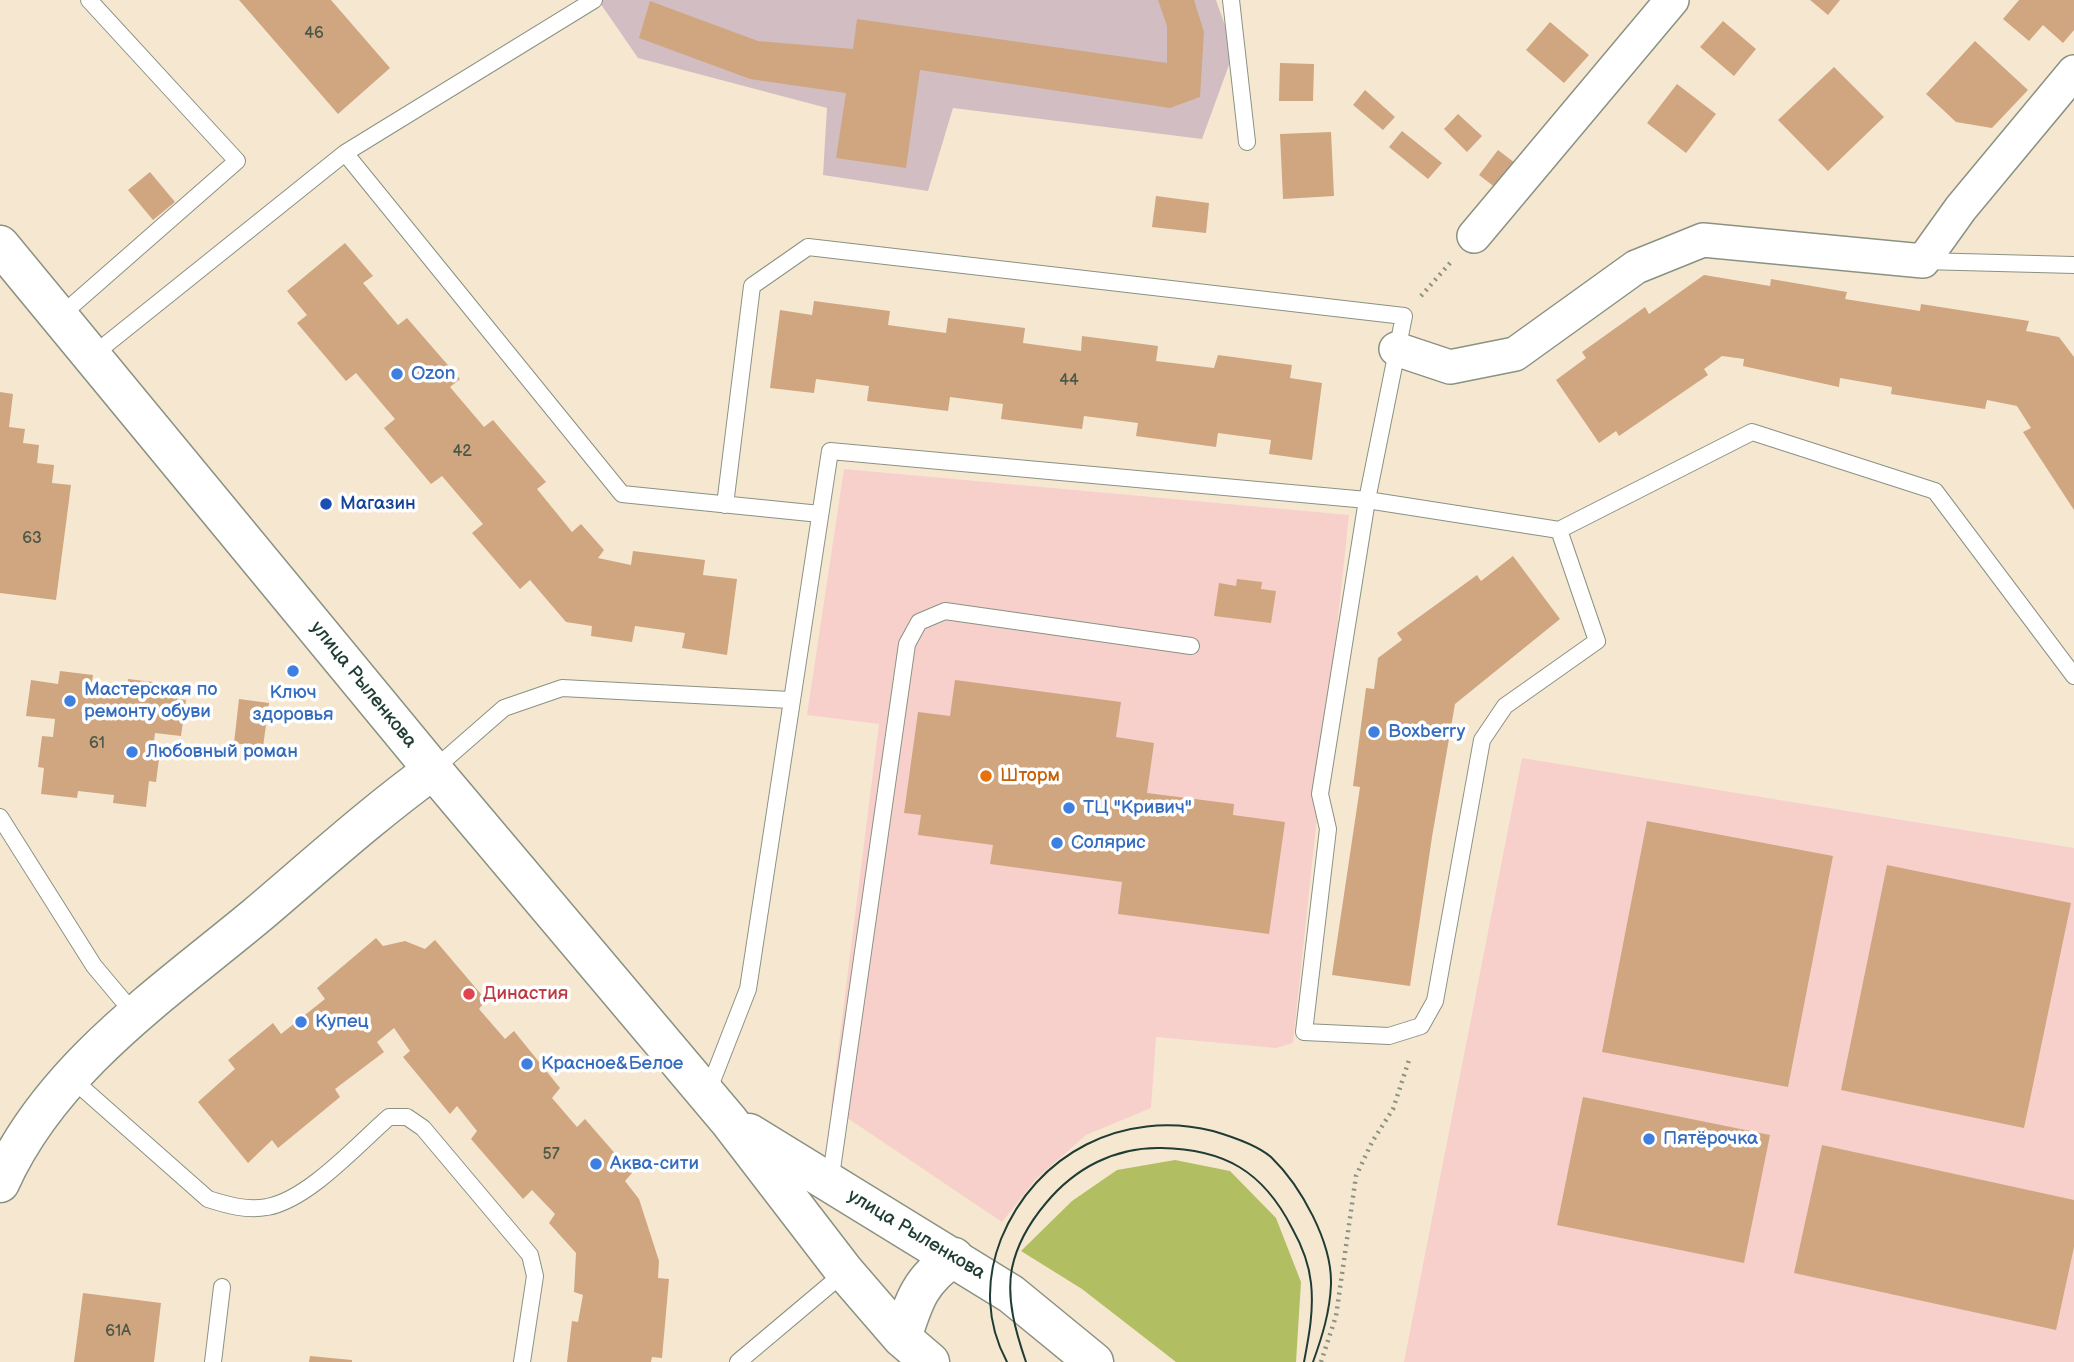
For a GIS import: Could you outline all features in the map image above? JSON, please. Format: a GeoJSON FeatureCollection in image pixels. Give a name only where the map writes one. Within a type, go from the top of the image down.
{"type":"FeatureCollection","features":[{"type":"Feature","properties":{"kind":"street"},"geometry":{"type":"LineString","coordinates":[[1474,236],[1672,0]]}},
{"type":"Feature","properties":{"kind":"street"},"geometry":{"type":"LineString","coordinates":[[1396,349],[1450,368],[1515,354],[1636,267],[1703,240],[1923,261],[1961,208],[2074,72]]}},
{"type":"Feature","properties":{"kind":"street","name":"улица Рыленкова"},"geometry":{"type":"LineString","coordinates":[[0,245],[433,770],[718,1108],[911,1354]]}},
{"type":"Feature","properties":{"kind":"street"},"geometry":{"type":"LineString","coordinates":[[0,1183],[12,1155],[69,1076],[136,1016],[433,770]]}},
{"type":"Feature","properties":{"kind":"street","name":"улица Рыленкова"},"geometry":{"type":"LineString","coordinates":[[718,1108],[830,1183],[954,1257],[1022,1302],[1094,1362]]}},
{"type":"Feature","properties":{"kind":"street"},"geometry":{"type":"LineString","coordinates":[[911,1354],[920,1287],[935,1270],[954,1257]]}},
{"type":"Feature","properties":{"kind":"lane"},"geometry":{"type":"LineString","coordinates":[[60,316],[237,161],[89,0]]}},
{"type":"Feature","properties":{"kind":"lane"},"geometry":{"type":"LineString","coordinates":[[1231,0],[1247,142]]}},
{"type":"Feature","properties":{"kind":"lane"},"geometry":{"type":"LineString","coordinates":[[93,355],[345,153],[585,2]]}},
{"type":"Feature","properties":{"kind":"lane"},"geometry":{"type":"LineString","coordinates":[[345,153],[622,494],[820,514]]}},
{"type":"Feature","properties":{"kind":"lane"},"geometry":{"type":"LineString","coordinates":[[725,505],[751,286],[808,247],[1404,316],[1367,500],[1320,794],[1328,829],[1304,1032],[1389,1036],[1421,1026],[1435,1002],[1482,740],[1505,706],[1597,641],[1559,530]]}},
{"type":"Feature","properties":{"kind":"lane"},"geometry":{"type":"LineString","coordinates":[[1923,261],[2074,265]]}},
{"type":"Feature","properties":{"kind":"lane"},"geometry":{"type":"LineString","coordinates":[[718,1108],[747,989],[830,451],[1367,500],[1559,530],[1752,432],[1935,491],[2074,676]]}},
{"type":"Feature","properties":{"kind":"lane"},"geometry":{"type":"LineString","coordinates":[[830,1183],[907,644],[919,622],[945,611],[1192,646]]}},
{"type":"Feature","properties":{"kind":"lane"},"geometry":{"type":"LineString","coordinates":[[433,770],[504,708],[562,688],[790,700]]}},
{"type":"Feature","properties":{"kind":"lane"},"geometry":{"type":"LineString","coordinates":[[0,817],[94,967],[136,1016]]}},
{"type":"Feature","properties":{"kind":"lane"},"geometry":{"type":"LineString","coordinates":[[69,1076],[208,1199],[232,1207],[267,1207],[298,1195],[389,1117],[407,1117],[423,1128],[530,1255],[535,1276],[522,1362]]}},
{"type":"Feature","properties":{"kind":"lane"},"geometry":{"type":"LineString","coordinates":[[738,1362],[845,1272]]}},
{"type":"Feature","properties":{"kind":"lane"},"geometry":{"type":"LineString","coordinates":[[213,1362],[222,1287]]}},
{"type":"Feature","properties":{"kind":"path"},"geometry":{"type":"LineString","coordinates":[[1404,316],[1474,236]]}},
{"type":"Feature","properties":{"kind":"path"},"geometry":{"type":"LineString","coordinates":[[1321,1362],[1336,1316],[1356,1176],[1372,1142],[1393,1109],[1421,1026]]}},
{"type":"Feature","properties":{"kind":"shaded area"},"geometry":{"type":"Polygon","coordinates":[[[598,0],[1216,0],[1234,51],[1202,139],[953,108],[928,191],[823,175],[827,108],[638,58],[598,0]]]}},
{"type":"Feature","properties":{"kind":"shaded area"},"geometry":{"type":"Polygon","coordinates":[[[844,469],[1349,515],[1293,1043],[1276,1048],[1156,1037],[1151,1108],[1086,1135],[1037,1178],[1002,1222],[831,1107],[879,724],[807,715],[844,469]]]}},
{"type":"Feature","properties":{"kind":"shaded area"},"geometry":{"type":"Polygon","coordinates":[[[1522,758],[2074,848],[2074,1362],[1404,1362],[1522,758]]]}},
{"type":"Feature","properties":{"kind":"green space"},"geometry":{"type":"Polygon","coordinates":[[[1175,1160],[1230,1171],[1276,1218],[1301,1282],[1296,1362],[1176,1362],[1082,1289],[1021,1251],[1072,1201],[1117,1170],[1175,1160]]]}},
{"type":"Feature","properties":{"kind":"building"},"geometry":{"type":"Polygon","coordinates":[[[239,0],[331,0],[390,68],[338,114],[239,0]]]}},
{"type":"Feature","properties":{"kind":"building"},"geometry":{"type":"Polygon","coordinates":[[[1158,0],[1194,0],[1204,32],[1200,97],[1170,108],[920,70],[906,168],[836,158],[846,93],[750,79],[639,38],[650,1],[758,41],[853,49],[857,19],[1167,63],[1167,26],[1158,0]]]}},
{"type":"Feature","properties":{"kind":"building"},"geometry":{"type":"Polygon","coordinates":[[[1810,0],[1840,0],[1828,15],[1810,0]]]}},
{"type":"Feature","properties":{"kind":"building"},"geometry":{"type":"Polygon","coordinates":[[[2019,0],[2074,0],[2074,30],[2063,43],[2043,25],[2029,41],[2003,19],[2019,0]]]}},
{"type":"Feature","properties":{"kind":"building"},"geometry":{"type":"Polygon","coordinates":[[[1723,21],[1756,49],[1734,76],[1700,47],[1723,21]]]}},
{"type":"Feature","properties":{"kind":"building"},"geometry":{"type":"Polygon","coordinates":[[[1550,22],[1589,55],[1564,83],[1526,50],[1550,22]]]}},
{"type":"Feature","properties":{"kind":"building"},"geometry":{"type":"Polygon","coordinates":[[[1975,41],[2028,90],[1992,128],[1956,122],[1926,94],[1975,41]]]}},
{"type":"Feature","properties":{"kind":"building"},"geometry":{"type":"Polygon","coordinates":[[[1280,63],[1314,64],[1313,101],[1279,101],[1280,63]]]}},
{"type":"Feature","properties":{"kind":"building"},"geometry":{"type":"Polygon","coordinates":[[[1834,67],[1884,117],[1828,171],[1778,120],[1834,67]]]}},
{"type":"Feature","properties":{"kind":"building"},"geometry":{"type":"Polygon","coordinates":[[[1677,84],[1716,114],[1686,153],[1647,123],[1677,84]]]}},
{"type":"Feature","properties":{"kind":"building"},"geometry":{"type":"Polygon","coordinates":[[[1365,90],[1395,117],[1383,130],[1353,105],[1365,90]]]}},
{"type":"Feature","properties":{"kind":"building"},"geometry":{"type":"Polygon","coordinates":[[[1458,114],[1482,136],[1467,152],[1444,129],[1458,114]]]}},
{"type":"Feature","properties":{"kind":"building"},"geometry":{"type":"Polygon","coordinates":[[[1402,131],[1442,163],[1428,179],[1389,147],[1402,131]]]}},
{"type":"Feature","properties":{"kind":"building"},"geometry":{"type":"Polygon","coordinates":[[[1331,132],[1334,196],[1283,199],[1280,134],[1331,132]]]}},
{"type":"Feature","properties":{"kind":"building"},"geometry":{"type":"Polygon","coordinates":[[[1498,150],[1519,166],[1500,191],[1479,175],[1498,150]]]}},
{"type":"Feature","properties":{"kind":"building"},"geometry":{"type":"Polygon","coordinates":[[[150,172],[175,202],[153,220],[128,190],[150,172]]]}},
{"type":"Feature","properties":{"kind":"building"},"geometry":{"type":"Polygon","coordinates":[[[1156,196],[1209,203],[1206,233],[1152,227],[1156,196]]]}},
{"type":"Feature","properties":{"kind":"building"},"geometry":{"type":"Polygon","coordinates":[[[345,243],[373,276],[363,283],[398,325],[407,318],[460,379],[450,387],[484,427],[493,420],[546,482],[537,489],[572,532],[581,524],[604,550],[598,558],[631,565],[633,551],[705,560],[703,575],[737,579],[727,655],[682,648],[685,633],[635,626],[632,642],[591,636],[592,626],[566,622],[530,580],[520,589],[472,533],[483,524],[442,476],[431,484],[384,428],[395,419],[356,373],[346,381],[297,323],[307,315],[287,291],[345,243]]]}},
{"type":"Feature","properties":{"kind":"building"},"geometry":{"type":"Polygon","coordinates":[[[1704,275],[1770,286],[1771,279],[1847,292],[1845,299],[1920,311],[1921,304],[2029,321],[2026,331],[2059,337],[2074,357],[2074,510],[2023,432],[2031,428],[2017,406],[1987,400],[1985,409],[1891,394],[1892,387],[1840,378],[1839,387],[1743,366],[1744,359],[1722,356],[1704,369],[1708,375],[1619,436],[1616,431],[1599,443],[1556,380],[1586,358],[1582,352],[1645,307],[1649,314],[1704,275]]]}},
{"type":"Feature","properties":{"kind":"building"},"geometry":{"type":"Polygon","coordinates":[[[814,301],[890,311],[888,325],[946,333],[948,318],[1025,328],[1023,343],[1081,351],[1082,336],[1158,346],[1156,361],[1214,368],[1218,355],[1292,365],[1290,378],[1322,383],[1312,460],[1269,454],[1271,440],[1218,433],[1216,447],[1136,436],[1138,423],[1084,416],[1082,429],[1001,419],[1003,404],[950,397],[948,411],[867,401],[869,386],[816,379],[814,393],[770,388],[780,310],[812,315],[814,301]]]}},
{"type":"Feature","properties":{"kind":"building"},"geometry":{"type":"Polygon","coordinates":[[[0,392],[13,394],[9,427],[25,429],[23,443],[39,445],[37,463],[54,465],[52,483],[71,485],[56,600],[0,593],[0,392]]]}},
{"type":"Feature","properties":{"kind":"building"},"geometry":{"type":"Polygon","coordinates":[[[1513,556],[1560,619],[1455,704],[1410,986],[1332,975],[1360,787],[1353,786],[1366,688],[1374,689],[1378,658],[1402,640],[1397,633],[1477,575],[1481,581],[1513,556]]]}},
{"type":"Feature","properties":{"kind":"building"},"geometry":{"type":"Polygon","coordinates":[[[1237,579],[1262,582],[1261,589],[1276,591],[1271,623],[1214,616],[1219,583],[1236,586],[1237,579]]]}},
{"type":"Feature","properties":{"kind":"building"},"geometry":{"type":"Polygon","coordinates":[[[60,671],[93,675],[91,688],[127,693],[128,679],[161,683],[160,696],[186,700],[181,736],[155,733],[153,750],[160,751],[156,782],[149,781],[146,807],[113,803],[114,795],[78,791],[77,798],[41,794],[44,768],[38,767],[42,736],[53,737],[55,719],[26,716],[31,680],[58,684],[60,671]]]}},
{"type":"Feature","properties":{"kind":"building","name":"ТЦ \"Кривич\""},"geometry":{"type":"Polygon","coordinates":[[[955,680],[1121,702],[1116,737],[1154,743],[1147,793],[1234,804],[1233,815],[1285,822],[1269,934],[1118,914],[1122,882],[990,864],[993,845],[918,835],[921,815],[904,813],[918,712],[950,716],[955,680]]]}},
{"type":"Feature","properties":{"kind":"building"},"geometry":{"type":"Polygon","coordinates":[[[239,699],[269,703],[263,747],[234,743],[239,699]]]}},
{"type":"Feature","properties":{"kind":"building"},"geometry":{"type":"Polygon","coordinates":[[[1647,821],[1833,856],[1788,1087],[1602,1052],[1647,821]]]}},
{"type":"Feature","properties":{"kind":"building"},"geometry":{"type":"Polygon","coordinates":[[[1887,865],[2071,903],[2024,1128],[1841,1090],[1887,865]]]}},
{"type":"Feature","properties":{"kind":"building"},"geometry":{"type":"Polygon","coordinates":[[[376,938],[383,946],[405,941],[425,949],[435,940],[486,1000],[479,1009],[505,1039],[514,1031],[560,1088],[552,1098],[577,1127],[585,1119],[632,1173],[625,1181],[639,1199],[659,1261],[658,1278],[669,1279],[662,1358],[652,1357],[651,1362],[567,1362],[572,1321],[578,1322],[583,1295],[574,1292],[576,1253],[549,1223],[555,1214],[532,1190],[523,1199],[471,1139],[477,1131],[457,1106],[450,1114],[403,1057],[410,1051],[394,1028],[377,1042],[384,1052],[335,1089],[340,1097],[278,1148],[272,1140],[248,1163],[198,1102],[235,1069],[228,1060],[273,1023],[281,1034],[325,999],[317,988],[376,938]]]}},
{"type":"Feature","properties":{"kind":"building"},"geometry":{"type":"Polygon","coordinates":[[[1583,1097],[1770,1135],[1744,1263],[1557,1225],[1583,1097]]]}},
{"type":"Feature","properties":{"kind":"building"},"geometry":{"type":"Polygon","coordinates":[[[1822,1145],[2074,1200],[2074,1247],[2056,1330],[1794,1273],[1822,1145]]]}},
{"type":"Feature","properties":{"kind":"building"},"geometry":{"type":"Polygon","coordinates":[[[83,1293],[161,1303],[154,1362],[74,1362],[83,1293]]]}},
{"type":"Feature","properties":{"kind":"building"},"geometry":{"type":"Polygon","coordinates":[[[310,1356],[352,1360],[352,1362],[309,1362],[310,1356]]]}},
{"type":"Feature","properties":{"kind":"tram line"},"geometry":{"type":"LineString","coordinates":[[1007,1362],[995,1332],[990,1286],[1001,1239],[1016,1209],[1036,1183],[1060,1161],[1086,1144],[1147,1126],[1179,1126],[1213,1131],[1235,1138],[1271,1157],[1293,1183],[1313,1216],[1330,1268],[1329,1304],[1313,1362]]}},
{"type":"Feature","properties":{"kind":"tram line"},"geometry":{"type":"LineString","coordinates":[[1026,1362],[1013,1316],[1010,1280],[1017,1250],[1040,1210],[1070,1180],[1097,1162],[1128,1151],[1161,1148],[1204,1153],[1239,1167],[1254,1178],[1281,1208],[1301,1247],[1310,1276],[1311,1313],[1304,1362]]}},
{"type":"Feature","properties":{"kind":"place","name":"Ozon"},"geometry":{"type":"Point","coordinates":[397,374]}},
{"type":"Feature","properties":{"kind":"place","name":"Магазин"},"geometry":{"type":"Point","coordinates":[326,504]}},
{"type":"Feature","properties":{"kind":"place","name":"Ключ здоровья"},"geometry":{"type":"Point","coordinates":[293,671]}},
{"type":"Feature","properties":{"kind":"place","name":"Мастерская по ремонту обуви"},"geometry":{"type":"Point","coordinates":[70,701]}},
{"type":"Feature","properties":{"kind":"place","name":"Boxberry"},"geometry":{"type":"Point","coordinates":[1374,732]}},
{"type":"Feature","properties":{"kind":"place","name":"Любовный роман"},"geometry":{"type":"Point","coordinates":[132,752]}},
{"type":"Feature","properties":{"kind":"place","name":"Шторм"},"geometry":{"type":"Point","coordinates":[986,776]}},
{"type":"Feature","properties":{"kind":"place","name":"ТЦ \"Кривич\""},"geometry":{"type":"Point","coordinates":[1069,808]}},
{"type":"Feature","properties":{"kind":"place","name":"Солярис"},"geometry":{"type":"Point","coordinates":[1057,843]}},
{"type":"Feature","properties":{"kind":"place","name":"Династия"},"geometry":{"type":"Point","coordinates":[469,994]}},
{"type":"Feature","properties":{"kind":"place","name":"Купец"},"geometry":{"type":"Point","coordinates":[301,1022]}},
{"type":"Feature","properties":{"kind":"place","name":"Красное&Белое"},"geometry":{"type":"Point","coordinates":[527,1064]}},
{"type":"Feature","properties":{"kind":"place","name":"Пятёрочка"},"geometry":{"type":"Point","coordinates":[1649,1139]}},
{"type":"Feature","properties":{"kind":"place","name":"Аква-сити"},"geometry":{"type":"Point","coordinates":[596,1164]}}]}
